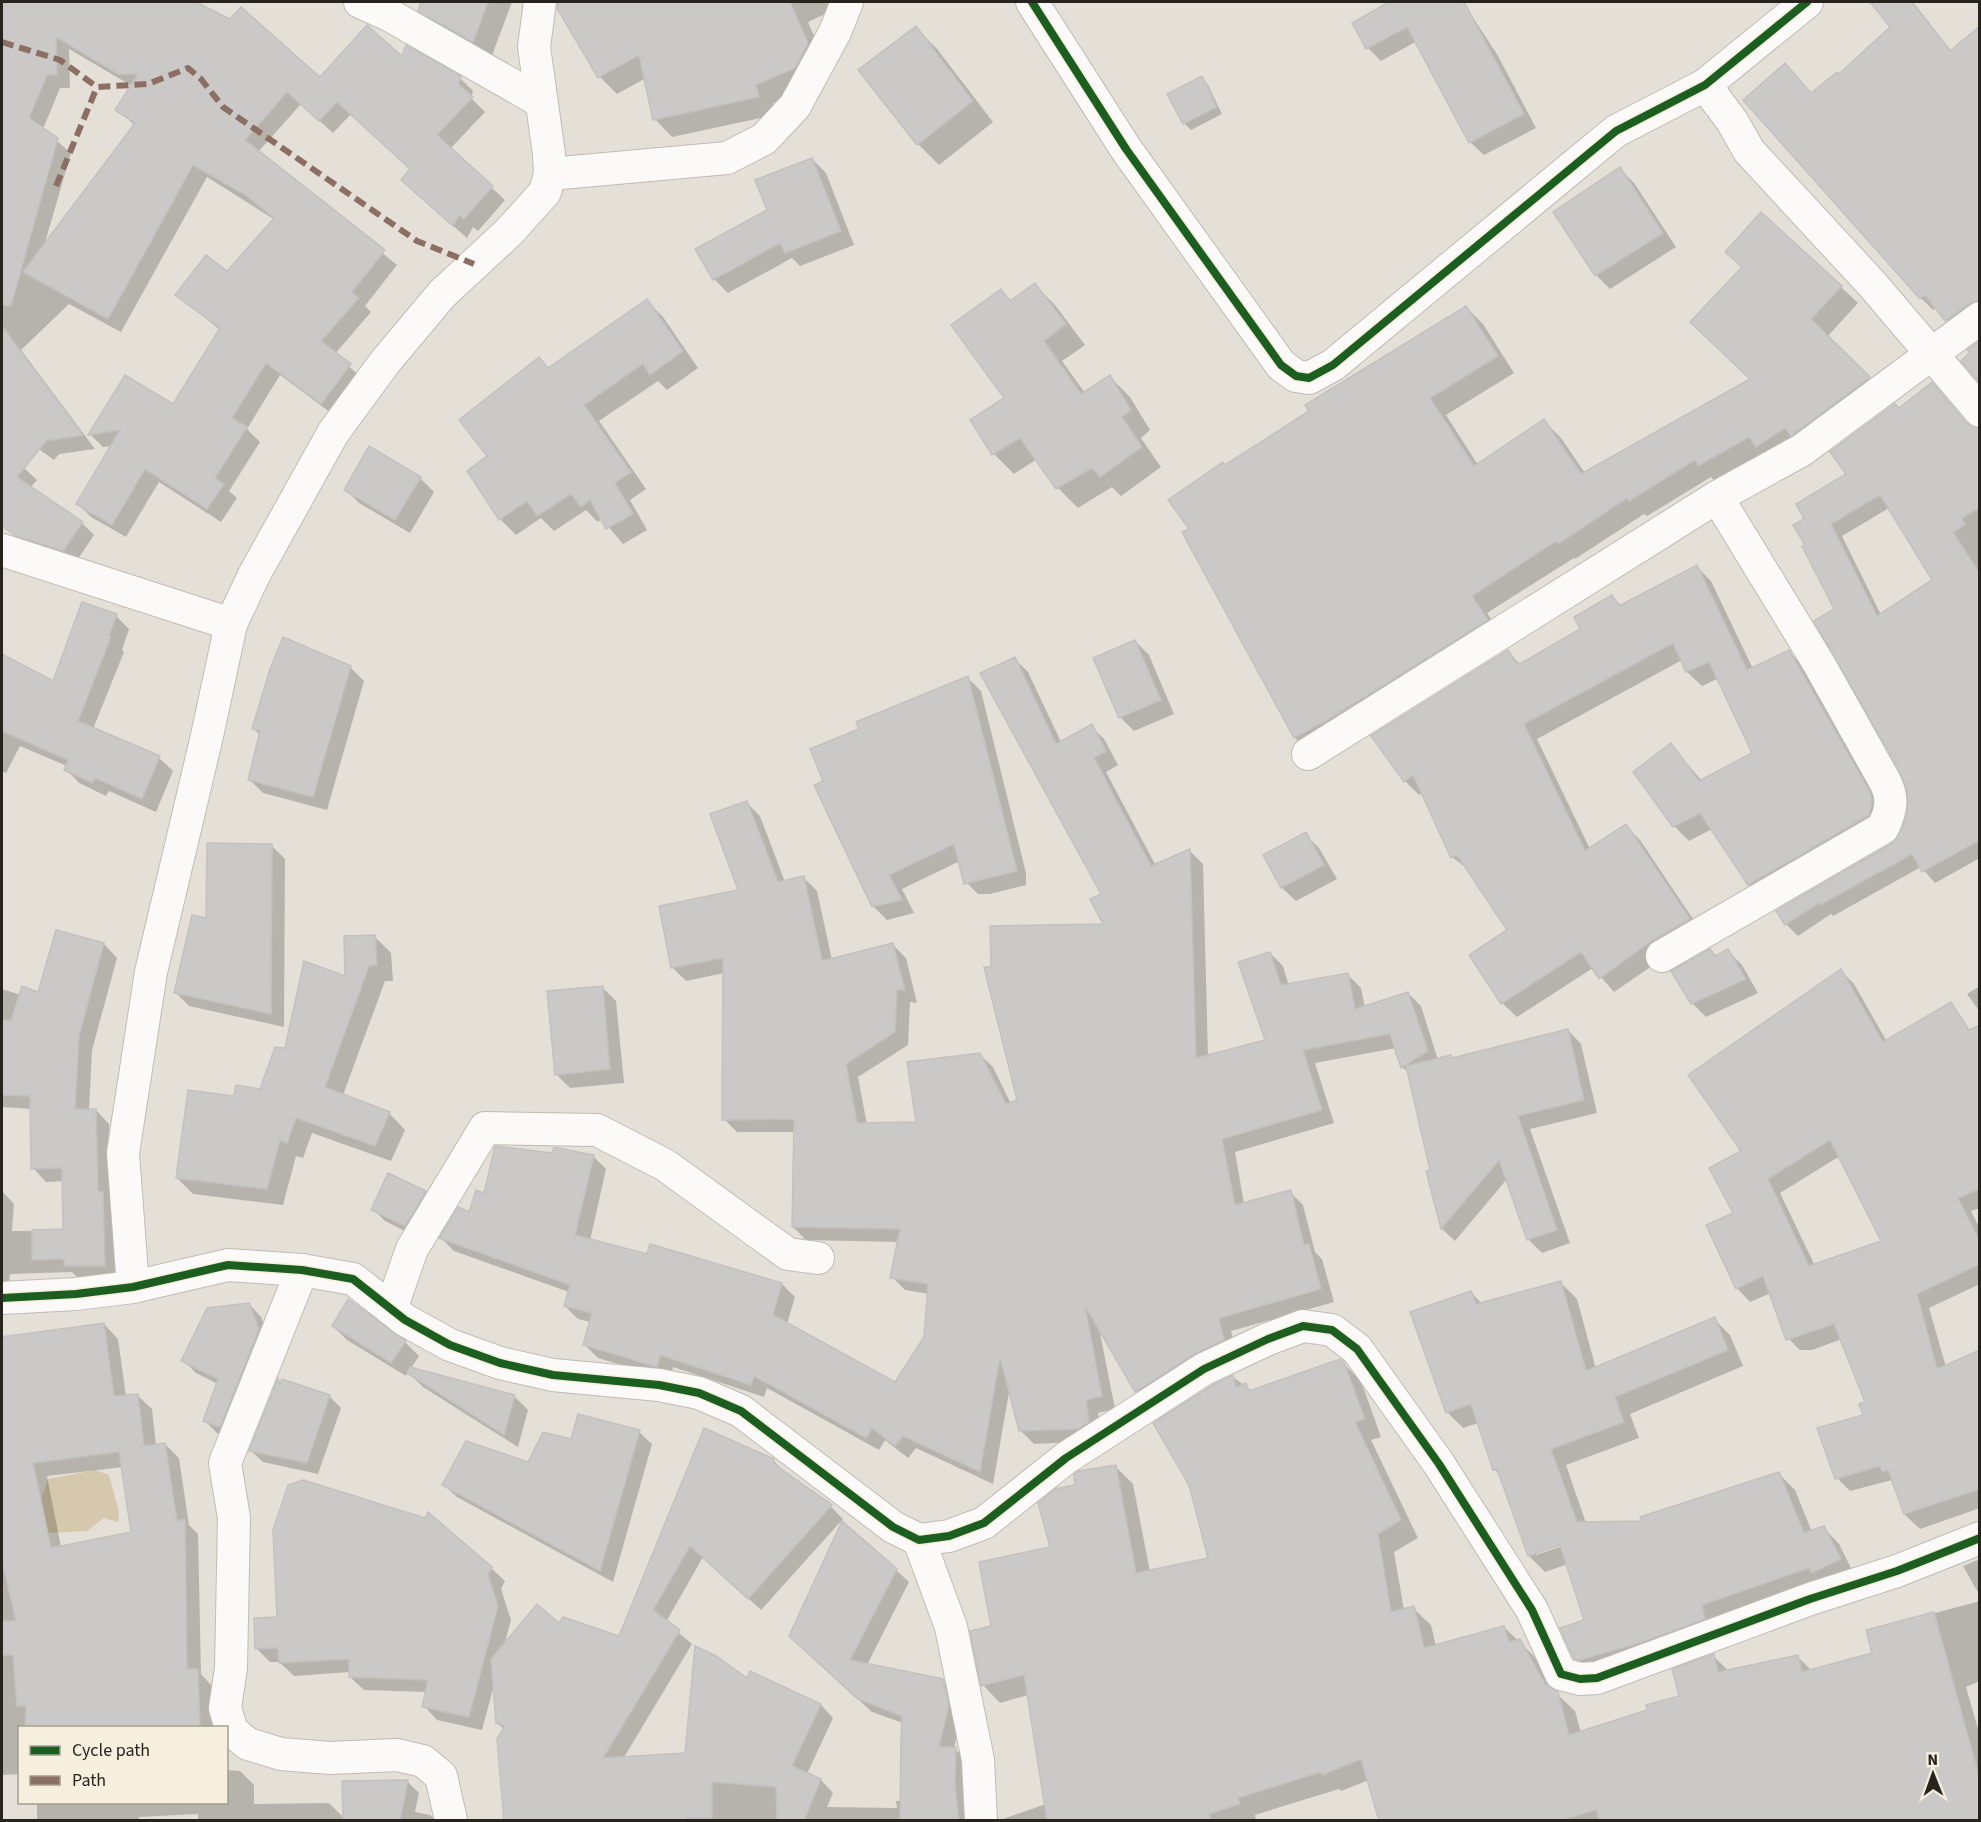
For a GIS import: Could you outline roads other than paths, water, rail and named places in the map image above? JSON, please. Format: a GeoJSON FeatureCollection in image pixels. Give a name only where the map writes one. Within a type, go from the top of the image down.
{"type":"FeatureCollection","features":[{"type":"Feature","properties":{"kind":"street"},"geometry":{"type":"LineString","coordinates":[[360,2],[391,16],[540,101]]}},
{"type":"Feature","properties":{"kind":"street"},"geometry":{"type":"LineString","coordinates":[[133,1287],[123,1154],[151,972],[231,624],[254,575],[333,433],[385,362],[442,294],[508,232],[545,192],[550,174],[534,47],[540,2]]}},
{"type":"Feature","properties":{"kind":"street"},"geometry":{"type":"LineString","coordinates":[[550,174],[727,158],[764,139],[795,106],[835,33],[847,2]]}},
{"type":"Feature","properties":{"kind":"street"},"geometry":{"type":"LineString","coordinates":[[1032,2],[1126,149],[1251,327],[1281,365],[1296,376],[1310,378],[1332,365],[1616,131],[1705,85],[1807,2]]}},
{"type":"Feature","properties":{"kind":"street"},"geometry":{"type":"LineString","coordinates":[[1705,85],[1732,121],[1749,151],[1872,284],[1980,411]]}},
{"type":"Feature","properties":{"kind":"street"},"geometry":{"type":"LineString","coordinates":[[1308,754],[1717,497],[1802,450],[1980,318]]}},
{"type":"Feature","properties":{"kind":"street"},"geometry":{"type":"LineString","coordinates":[[1662,956],[1883,828],[1892,810],[1891,793],[1883,778],[1819,664],[1717,497]]}},
{"type":"Feature","properties":{"kind":"street"},"geometry":{"type":"LineString","coordinates":[[2,550],[231,624]]}},
{"type":"Feature","properties":{"kind":"street"},"geometry":{"type":"LineString","coordinates":[[391,1309],[412,1249],[485,1128],[597,1130],[664,1165],[788,1254],[818,1258]]}},
{"type":"Feature","properties":{"kind":"street"},"geometry":{"type":"LineString","coordinates":[[2,1298],[76,1294],[133,1287],[228,1265],[302,1270],[353,1279],[391,1309],[450,1345],[500,1363],[553,1375],[659,1385],[699,1394],[741,1411],[893,1527],[919,1540],[949,1536],[984,1523],[1066,1458],[1204,1369],[1268,1338],[1303,1326],[1332,1330],[1357,1349],[1439,1464],[1532,1610],[1561,1674],[1580,1679],[1597,1678],[1810,1599],[1897,1571],[1980,1538]]}},
{"type":"Feature","properties":{"kind":"street"},"geometry":{"type":"LineString","coordinates":[[302,1270],[225,1463],[234,1518],[231,1668],[225,1708],[232,1731],[248,1744],[281,1754],[330,1758],[397,1755],[423,1761],[441,1776],[451,1821]]}},
{"type":"Feature","properties":{"kind":"street"},"geometry":{"type":"LineString","coordinates":[[919,1540],[951,1628],[978,1760],[981,1821]]}}]}
